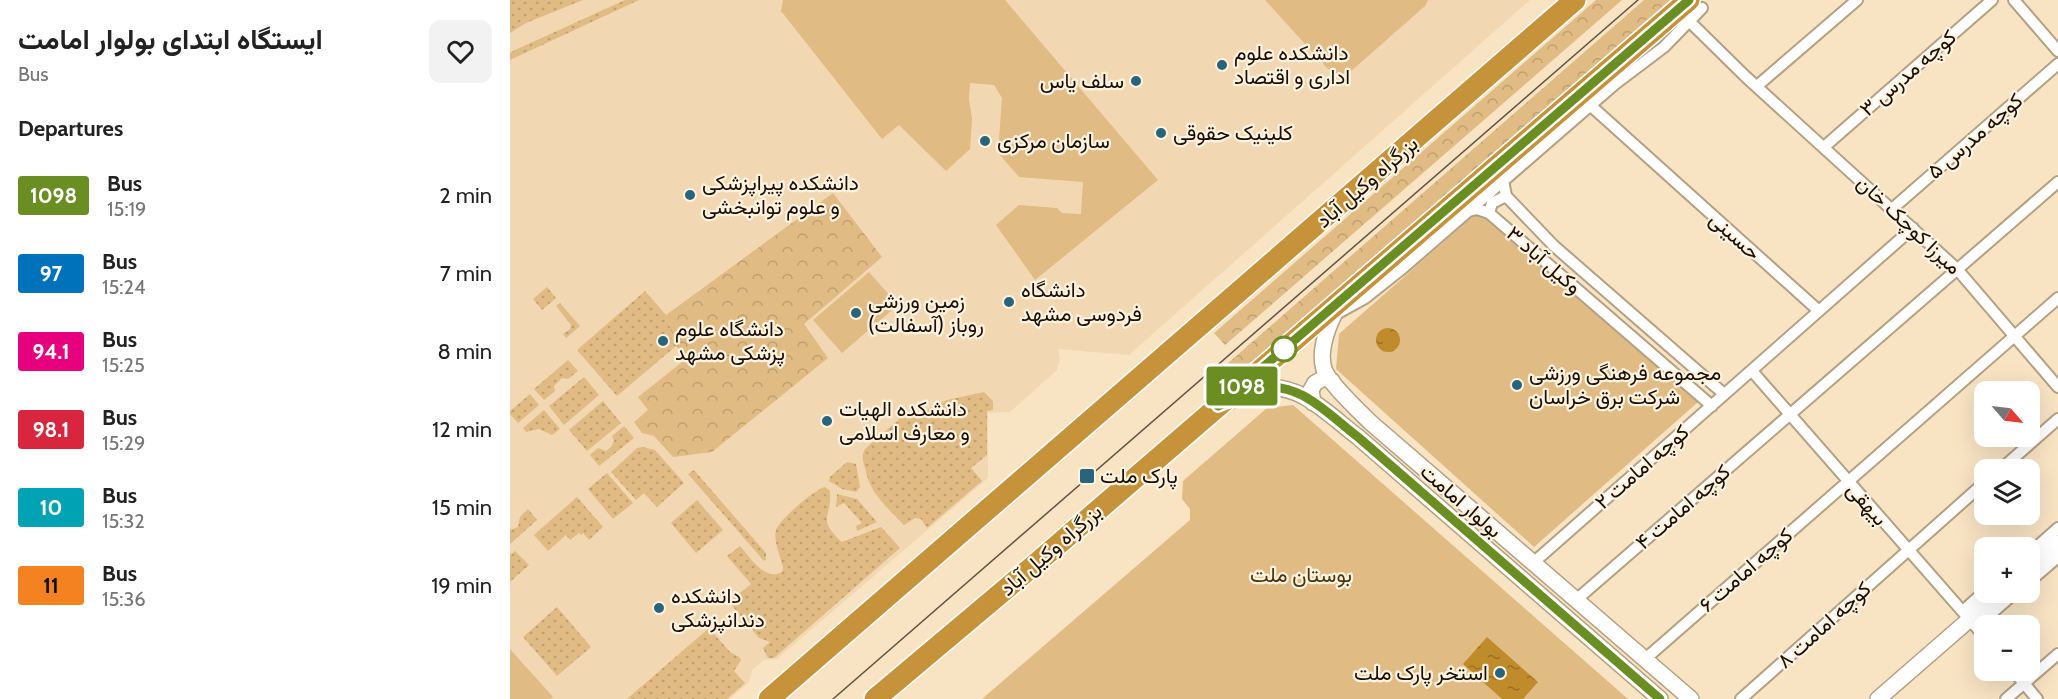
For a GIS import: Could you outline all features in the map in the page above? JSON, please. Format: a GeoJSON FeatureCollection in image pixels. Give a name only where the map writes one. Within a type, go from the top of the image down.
{"type":"FeatureCollection","features":[{"type":"Feature","properties":{"kind":"highway","name":"بزرگراه وکیل آباد"},"geometry":{"type":"LineString","coordinates":[[769,699],[1575,0]]}},
{"type":"Feature","properties":{"kind":"highway","name":"بزرگراه وکیل آباد"},"geometry":{"type":"LineString","coordinates":[[874,699],[1344,297],[1693,10]]}},
{"type":"Feature","properties":{"kind":"highway","name":"بزرگراه وکیل آباد"},"geometry":{"type":"LineString","coordinates":[[780,699],[804,669]]}},
{"type":"Feature","properties":{"kind":"highway"},"geometry":{"type":"LineString","coordinates":[[764,699],[804,669]]}},
{"type":"Feature","properties":{"kind":"main road","name":"بولوار امامت"},"geometry":{"type":"LineString","coordinates":[[1344,297],[1334,315],[1323,356],[1324,370],[1332,381],[1370,422],[1691,699]]}},
{"type":"Feature","properties":{"kind":"main road"},"geometry":{"type":"LineString","coordinates":[[1313,403],[1311,390],[1315,383],[1324,378],[1332,381]]}},
{"type":"Feature","properties":{"kind":"main road","name":"بولوار امامت"},"geometry":{"type":"LineString","coordinates":[[1218,406],[1262,389],[1277,388],[1294,391],[1313,403],[1358,437],[1660,699]]}},
{"type":"Feature","properties":{"kind":"main road"},"geometry":{"type":"LineString","coordinates":[[2040,559],[2058,543]]}},
{"type":"Feature","properties":{"kind":"main road"},"geometry":{"type":"LineString","coordinates":[[1878,699],[1988,603]]}},
{"type":"Feature","properties":{"kind":"street"},"geometry":{"type":"LineString","coordinates":[[1757,86],[1857,0]]}},
{"type":"Feature","properties":{"kind":"street","name":"کوچه مدرس ۳"},"geometry":{"type":"LineString","coordinates":[[1824,147],[1992,0]]}},
{"type":"Feature","properties":{"kind":"street"},"geometry":{"type":"LineString","coordinates":[[2014,0],[2058,51]]}},
{"type":"Feature","properties":{"kind":"street"},"geometry":{"type":"LineString","coordinates":[[1334,315],[1365,298],[1615,84],[1664,47],[1693,10]]}},
{"type":"Feature","properties":{"kind":"street","name":"میرزا کوچک خان"},"geometry":{"type":"LineString","coordinates":[[1693,10],[1746,76],[1957,269],[2058,387]]}},
{"type":"Feature","properties":{"kind":"street","name":"کوچه مدرس ۵"},"geometry":{"type":"LineString","coordinates":[[1892,208],[2058,64]]}},
{"type":"Feature","properties":{"kind":"street","name":"حسینی"},"geometry":{"type":"LineString","coordinates":[[1590,105],[1819,311]]}},
{"type":"Feature","properties":{"kind":"street"},"geometry":{"type":"LineString","coordinates":[[1503,180],[1506,196],[1554,246],[1724,394]]}},
{"type":"Feature","properties":{"kind":"street","name":"کوچه امامت ۴"},"geometry":{"type":"LineString","coordinates":[[1576,600],[2058,182]]}},
{"type":"Feature","properties":{"kind":"street"},"geometry":{"type":"LineString","coordinates":[[1489,213],[1492,203],[1506,196]]}},
{"type":"Feature","properties":{"kind":"street","name":"۳ وکیل آباد"},"geometry":{"type":"LineString","coordinates":[[1468,211],[1477,209],[1489,213],[1615,321]]}},
{"type":"Feature","properties":{"kind":"street","name":"کوچه امامت ۲"},"geometry":{"type":"LineString","coordinates":[[1533,563],[1914,228]]}},
{"type":"Feature","properties":{"kind":"street","name":"کوچه امامت ۶"},"geometry":{"type":"LineString","coordinates":[[1644,660],[2058,298]]}},
{"type":"Feature","properties":{"kind":"street"},"geometry":{"type":"LineString","coordinates":[[1627,309],[1615,321],[1712,406]]}},
{"type":"Feature","properties":{"kind":"street","name":"بیهقی"},"geometry":{"type":"LineString","coordinates":[[1752,371],[1974,624]]}},
{"type":"Feature","properties":{"kind":"street"},"geometry":{"type":"LineString","coordinates":[[2013,459],[2058,419]]}},
{"type":"Feature","properties":{"kind":"street","name":"کوچه امامت ۸"},"geometry":{"type":"LineString","coordinates":[[1741,699],[1974,492]]}},
{"type":"Feature","properties":{"kind":"street"},"geometry":{"type":"LineString","coordinates":[[2040,544],[2058,528]]}},
{"type":"Feature","properties":{"kind":"street"},"geometry":{"type":"LineString","coordinates":[[2040,572],[2058,557]]}},
{"type":"Feature","properties":{"kind":"street"},"geometry":{"type":"LineString","coordinates":[[1970,619],[1978,603]]}},
{"type":"Feature","properties":{"kind":"street"},"geometry":{"type":"LineString","coordinates":[[1970,619],[1997,603]]}},
{"type":"Feature","properties":{"kind":"street"},"geometry":{"type":"LineString","coordinates":[[2006,699],[2058,654]]}},
{"type":"Feature","properties":{"kind":"street"},"geometry":{"type":"LineString","coordinates":[[2021,681],[2037,699]]}},
{"type":"Feature","properties":{"kind":"shaded area"},"geometry":{"type":"Polygon","coordinates":[[[510,0],[1530,0],[1129,355],[1058,349],[1060,358],[1057,370],[1010,412],[988,413],[988,478],[777,659],[764,660],[752,670],[749,682],[730,699],[510,699],[510,0]]]}},
{"type":"Feature","properties":{"kind":"green space"},"geometry":{"type":"Polygon","coordinates":[[[510,0],[583,0],[526,23],[510,33],[510,0]]]}},
{"type":"Feature","properties":{"kind":"green space"},"geometry":{"type":"Polygon","coordinates":[[[625,0],[639,0],[510,60],[510,53],[515,50],[625,0]]]}},
{"type":"Feature","properties":{"kind":"green space"},"geometry":{"type":"Polygon","coordinates":[[[783,0],[1005,0],[1158,180],[1035,280],[996,225],[1019,205],[1057,208],[1062,213],[1081,214],[1083,182],[1019,177],[998,153],[1002,98],[994,85],[970,83],[969,99],[972,119],[970,149],[946,171],[899,125],[882,139],[781,11],[783,0]]]}},
{"type":"Feature","properties":{"kind":"green space"},"geometry":{"type":"Polygon","coordinates":[[[1265,0],[1428,0],[1425,6],[1350,72],[1340,74],[1327,68],[1265,0]]]}},
{"type":"Feature","properties":{"kind":"green space"},"geometry":{"type":"Polygon","coordinates":[[[1596,0],[1622,0],[1225,345],[1214,333],[1596,0]]]}},
{"type":"Feature","properties":{"kind":"green space"},"geometry":{"type":"Polygon","coordinates":[[[1644,0],[1670,0],[1230,383],[1219,371],[1644,0]]]}},
{"type":"Feature","properties":{"kind":"green space"},"geometry":{"type":"Polygon","coordinates":[[[833,193],[882,257],[804,324],[828,358],[712,452],[673,457],[654,436],[642,433],[634,422],[648,410],[638,397],[686,359],[676,346],[666,315],[833,193]]]}},
{"type":"Feature","properties":{"kind":"green space","name":"مجموعه فرهنگی ورزشی شرکت برق خراسان"},"geometry":{"type":"Polygon","coordinates":[[[1480,210],[1698,402],[1534,547],[1336,369],[1339,334],[1480,210]]]}},
{"type":"Feature","properties":{"kind":"green space","name":"زمین ورزشی روباز (آسفالت)"},"geometry":{"type":"Polygon","coordinates":[[[869,272],[898,305],[842,353],[813,320],[869,272]]]}},
{"type":"Feature","properties":{"kind":"green space"},"geometry":{"type":"Polygon","coordinates":[[[547,287],[556,298],[542,310],[533,299],[547,287]]]}},
{"type":"Feature","properties":{"kind":"green space"},"geometry":{"type":"Polygon","coordinates":[[[645,291],[666,315],[676,346],[617,396],[577,350],[645,291]]]}},
{"type":"Feature","properties":{"kind":"green space"},"geometry":{"type":"Polygon","coordinates":[[[560,303],[580,326],[566,338],[563,334],[570,329],[571,325],[556,306],[560,303]]]}},
{"type":"Feature","properties":{"kind":"green space"},"geometry":{"type":"Polygon","coordinates":[[[568,360],[578,371],[568,379],[562,378],[554,386],[555,391],[544,400],[534,389],[568,360]]]}},
{"type":"Feature","properties":{"kind":"green space"},"geometry":{"type":"Polygon","coordinates":[[[584,377],[599,395],[564,425],[549,406],[584,377]]]}},
{"type":"Feature","properties":{"kind":"green space"},"geometry":{"type":"Polygon","coordinates":[[[984,392],[993,401],[993,410],[987,411],[987,455],[971,468],[982,481],[927,528],[921,519],[915,518],[904,525],[880,499],[871,485],[863,461],[865,449],[904,415],[916,415],[947,400],[984,392]]]}},
{"type":"Feature","properties":{"kind":"green space"},"geometry":{"type":"Polygon","coordinates":[[[530,394],[539,405],[518,423],[510,411],[530,394]]]}},
{"type":"Feature","properties":{"kind":"green space"},"geometry":{"type":"Polygon","coordinates":[[[603,401],[621,423],[587,451],[569,430],[603,401]]]}},
{"type":"Feature","properties":{"kind":"green space","name":"بوستان ملت"},"geometry":{"type":"Polygon","coordinates":[[[1293,405],[1628,699],[982,699],[1190,520],[1190,509],[1182,499],[1183,481],[1267,408],[1293,405]]]}},
{"type":"Feature","properties":{"kind":"green space"},"geometry":{"type":"Polygon","coordinates":[[[544,410],[560,429],[552,435],[539,429],[526,432],[523,428],[544,410]]]}},
{"type":"Feature","properties":{"kind":"green space"},"geometry":{"type":"Polygon","coordinates":[[[624,426],[634,438],[599,466],[590,455],[598,448],[606,451],[611,447],[614,441],[612,436],[624,426]]]}},
{"type":"Feature","properties":{"kind":"green space"},"geometry":{"type":"Polygon","coordinates":[[[637,448],[655,450],[684,483],[657,507],[644,493],[636,500],[611,472],[637,448]]]}},
{"type":"Feature","properties":{"kind":"green space"},"geometry":{"type":"Polygon","coordinates":[[[847,462],[856,464],[860,487],[856,492],[842,489],[829,481],[830,477],[847,462]]]}},
{"type":"Feature","properties":{"kind":"green space"},"geometry":{"type":"Polygon","coordinates":[[[694,470],[766,553],[764,561],[688,474],[694,470]]]}},
{"type":"Feature","properties":{"kind":"green space"},"geometry":{"type":"Polygon","coordinates":[[[607,473],[633,503],[613,519],[588,489],[607,473]]]}},
{"type":"Feature","properties":{"kind":"green space"},"geometry":{"type":"Polygon","coordinates":[[[825,487],[830,491],[827,523],[842,542],[881,527],[900,548],[774,658],[768,658],[763,648],[770,642],[759,638],[729,602],[751,584],[727,556],[740,546],[764,571],[770,574],[782,572],[776,530],[798,505],[825,487]]]}},
{"type":"Feature","properties":{"kind":"green space"},"geometry":{"type":"Polygon","coordinates":[[[837,494],[857,499],[877,522],[857,531],[856,526],[862,523],[844,503],[836,507],[837,494]]]}},
{"type":"Feature","properties":{"kind":"green space"},"geometry":{"type":"Polygon","coordinates":[[[577,497],[603,527],[589,540],[583,533],[581,535],[579,533],[570,540],[566,535],[548,551],[534,535],[577,497]]]}},
{"type":"Feature","properties":{"kind":"green space"},"geometry":{"type":"Polygon","coordinates":[[[697,500],[723,530],[696,553],[671,523],[697,500]]]}},
{"type":"Feature","properties":{"kind":"green space"},"geometry":{"type":"Polygon","coordinates":[[[528,509],[537,520],[510,544],[510,530],[518,527],[520,517],[528,509]]]}},
{"type":"Feature","properties":{"kind":"green space"},"geometry":{"type":"Polygon","coordinates":[[[515,551],[529,565],[510,582],[510,555],[515,551]]]}},
{"type":"Feature","properties":{"kind":"green space"},"geometry":{"type":"Polygon","coordinates":[[[557,607],[591,647],[557,676],[523,637],[557,607]]]}},
{"type":"Feature","properties":{"kind":"green space"},"geometry":{"type":"Polygon","coordinates":[[[709,628],[730,652],[741,660],[734,671],[745,683],[727,699],[627,699],[709,628]]]}},
{"type":"Feature","properties":{"kind":"green space"},"geometry":{"type":"Polygon","coordinates":[[[510,649],[553,697],[550,699],[510,699],[510,649]]]}},
{"type":"Feature","properties":{"kind":"water"},"geometry":{"type":"Polygon","coordinates":[[[1388,328],[1396,332],[1400,340],[1396,348],[1388,352],[1380,348],[1376,340],[1380,332],[1388,328]]]}},
{"type":"Feature","properties":{"kind":"water","name":"استخر پارک ملت"},"geometry":{"type":"Polygon","coordinates":[[[1487,637],[1538,682],[1523,699],[1502,699],[1463,664],[1487,637]]]}},
{"type":"Feature","properties":{"kind":"tram line"},"geometry":{"type":"LineString","coordinates":[[833,699],[1638,0]]}},
{"type":"Feature","properties":{"kind":"bus line","name":"1098"},"geometry":{"type":"LineString","coordinates":[[1660,699],[1358,437],[1313,403],[1294,391],[1277,388],[1262,389],[1218,406],[1689,0]]}},
{"type":"Feature","properties":{"kind":"place","name":"دانشکده علوم اداری و اقتصاد"},"geometry":{"type":"Point","coordinates":[1222,65]}},
{"type":"Feature","properties":{"kind":"place","name":"سلف یاس"},"geometry":{"type":"Point","coordinates":[1136,81]}},
{"type":"Feature","properties":{"kind":"place","name":"کلینیک حقوقی"},"geometry":{"type":"Point","coordinates":[1161,133]}},
{"type":"Feature","properties":{"kind":"place","name":"سازمان مرکزی"},"geometry":{"type":"Point","coordinates":[985,141]}},
{"type":"Feature","properties":{"kind":"place","name":"دانشکده پیراپزشکی و علوم توانبخشی"},"geometry":{"type":"Point","coordinates":[690,195]}},
{"type":"Feature","properties":{"kind":"place","name":"دانشگاه فردوسی مشهد"},"geometry":{"type":"Point","coordinates":[1009,302]}},
{"type":"Feature","properties":{"kind":"place","name":"زمین ورزشی روباز (آسفالت)"},"geometry":{"type":"Point","coordinates":[856,313]}},
{"type":"Feature","properties":{"kind":"place","name":"دانشگاه علوم پزشکی مشهد"},"geometry":{"type":"Point","coordinates":[663,341]}},
{"type":"Feature","properties":{"kind":"place","name":"مجموعه فرهنگی ورزشی شرکت برق خراسان"},"geometry":{"type":"Point","coordinates":[1517,385]}},
{"type":"Feature","properties":{"kind":"place","name":"دانشکده الهیات و معارف اسلامی"},"geometry":{"type":"Point","coordinates":[827,421]}},
{"type":"Feature","properties":{"kind":"place","name":"پارک ملت"},"geometry":{"type":"Point","coordinates":[1087,476]}},
{"type":"Feature","properties":{"kind":"place","name":"دانشکده دندانپزشکی"},"geometry":{"type":"Point","coordinates":[659,608]}},
{"type":"Feature","properties":{"kind":"place","name":"استخر پارک ملت"},"geometry":{"type":"Point","coordinates":[1500,673]}}]}
